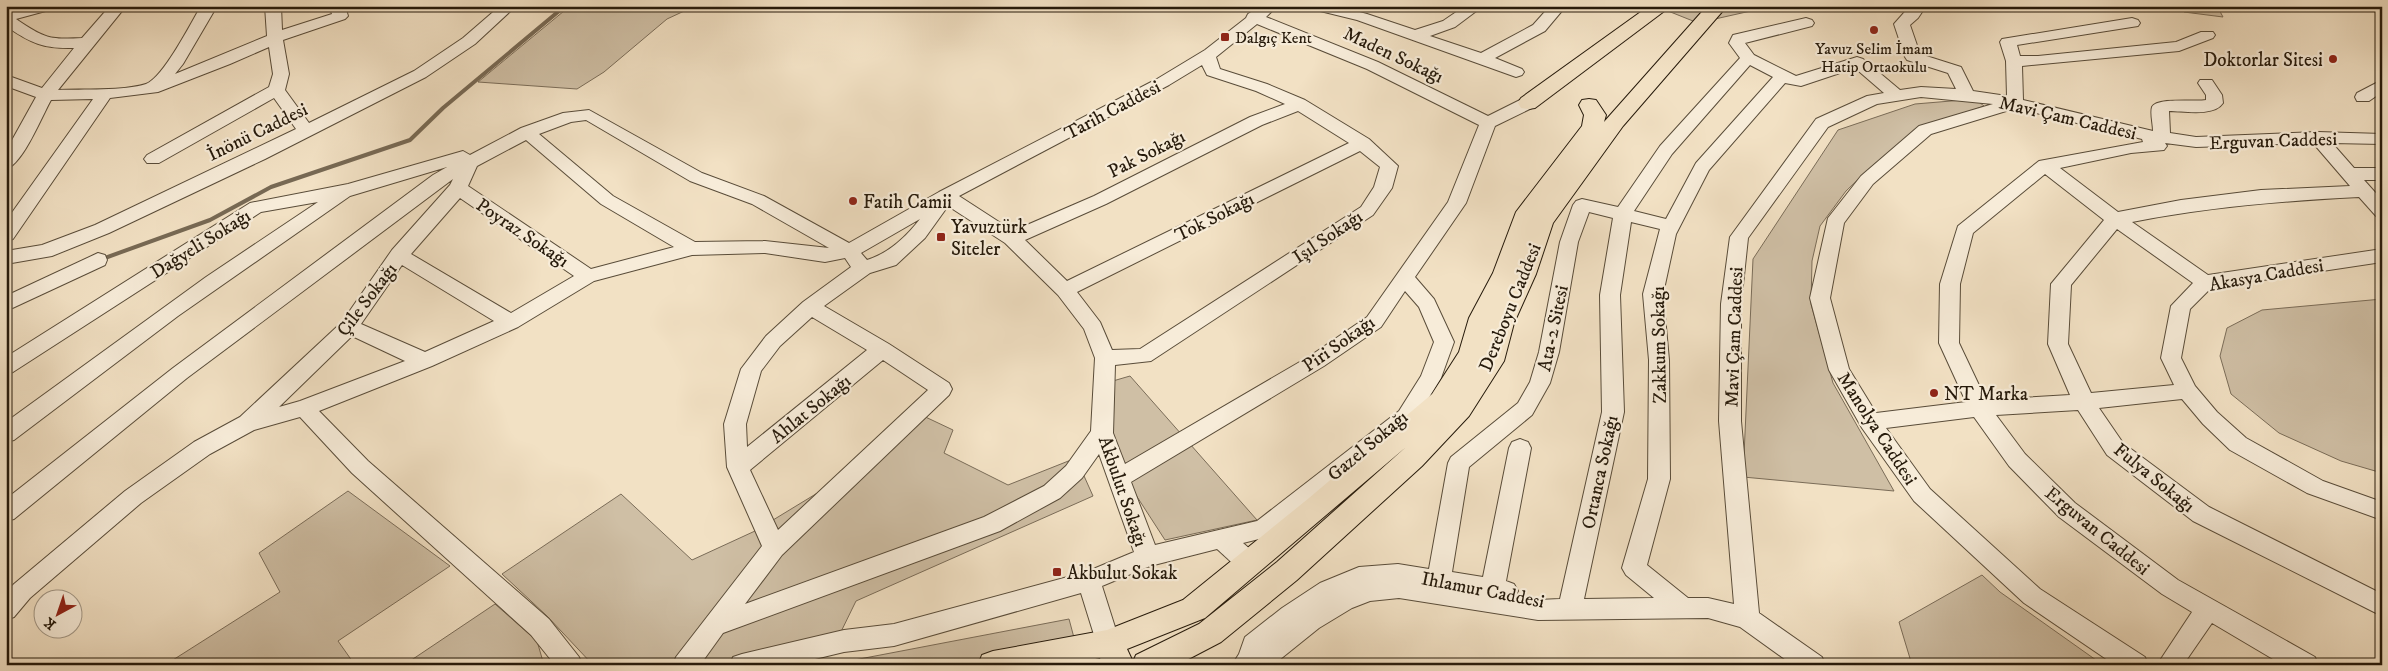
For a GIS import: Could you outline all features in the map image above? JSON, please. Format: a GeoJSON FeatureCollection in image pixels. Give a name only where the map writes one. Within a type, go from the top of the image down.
{"type":"FeatureCollection","features":[{"type":"Feature","properties":{"kind":"main road"},"geometry":{"type":"LineString","coordinates":[[1528,102],[1662,6]]}},
{"type":"Feature","properties":{"kind":"main road","name":"Dereboyu Caddesi"},"geometry":{"type":"LineString","coordinates":[[1147,665],[1210,633],[1287,571],[1412,458],[1460,409],[1491,360],[1502,323],[1524,274],[1542,222],[1628,106],[1718,6]]}},
{"type":"Feature","properties":{"kind":"main road","name":"Dereboyu Caddesi"},"geometry":{"type":"LineString","coordinates":[[993,665],[1114,654],[1194,609],[1441,401],[1471,354],[1481,318],[1505,273],[1527,212],[1551,184],[1593,127],[1595,115],[1565,90],[1566,76]]}},
{"type":"Feature","properties":{"kind":"main road"},"geometry":{"type":"LineString","coordinates":[[1528,102],[1544,98],[1628,106]]}},
{"type":"Feature","properties":{"kind":"street"},"geometry":{"type":"LineString","coordinates":[[6,18],[48,6]]}},
{"type":"Feature","properties":{"kind":"street"},"geometry":{"type":"LineString","coordinates":[[6,163],[16,150],[45,94],[119,6]]}},
{"type":"Feature","properties":{"kind":"street"},"geometry":{"type":"LineString","coordinates":[[152,88],[175,64],[209,6]]}},
{"type":"Feature","properties":{"kind":"street"},"geometry":{"type":"LineString","coordinates":[[153,159],[277,90],[281,74],[275,38],[273,6]]}},
{"type":"Feature","properties":{"kind":"street"},"geometry":{"type":"LineString","coordinates":[[6,80],[45,94],[105,94],[152,88],[224,61],[275,38],[340,16],[338,6]]}},
{"type":"Feature","properties":{"kind":"street","name":"İnönü Caddesi"},"geometry":{"type":"LineString","coordinates":[[6,258],[45,251],[102,229],[420,74],[469,41],[509,6]]}},
{"type":"Feature","properties":{"kind":"street","name":"Tarih Caddesi"},"geometry":{"type":"LineString","coordinates":[[850,252],[945,196],[1163,82],[1207,55],[1270,6]]}},
{"type":"Feature","properties":{"kind":"street"},"geometry":{"type":"LineString","coordinates":[[1317,6],[1362,17],[1516,72]]}},
{"type":"Feature","properties":{"kind":"street"},"geometry":{"type":"LineString","coordinates":[[1362,17],[1380,6]]}},
{"type":"Feature","properties":{"kind":"street"},"geometry":{"type":"LineString","coordinates":[[1416,35],[1449,24],[1476,6]]}},
{"type":"Feature","properties":{"kind":"street"},"geometry":{"type":"LineString","coordinates":[[1482,59],[1539,28],[1559,6]]}},
{"type":"Feature","properties":{"kind":"street"},"geometry":{"type":"LineString","coordinates":[[1918,6],[1913,15],[1902,24],[1913,57],[1955,70],[1966,94]]}},
{"type":"Feature","properties":{"kind":"street","name":"Maden Sokağı"},"geometry":{"type":"LineString","coordinates":[[1254,17],[1310,37],[1436,95],[1488,123]]}},
{"type":"Feature","properties":{"kind":"street"},"geometry":{"type":"LineString","coordinates":[[6,18],[33,38],[54,44],[87,42]]}},
{"type":"Feature","properties":{"kind":"street"},"geometry":{"type":"LineString","coordinates":[[1806,23],[1739,38],[1737,43],[1748,58],[1793,82],[1857,62],[1897,96]]}},
{"type":"Feature","properties":{"kind":"street"},"geometry":{"type":"LineString","coordinates":[[2015,104],[2014,61],[2008,42],[2132,23]]}},
{"type":"Feature","properties":{"kind":"street"},"geometry":{"type":"LineString","coordinates":[[2014,61],[2038,61],[2179,46],[2207,35]]}},
{"type":"Feature","properties":{"kind":"street","name":"Işıl Sokağı"},"geometry":{"type":"LineString","coordinates":[[1106,358],[1144,356],[1367,211],[1383,188],[1389,166],[1363,143],[1299,104],[1266,89],[1213,72],[1207,55]]}},
{"type":"Feature","properties":{"kind":"street"},"geometry":{"type":"LineString","coordinates":[[1623,214],[1666,150],[1748,58]]}},
{"type":"Feature","properties":{"kind":"street","name":"Zakkum Sokağı"},"geometry":{"type":"LineString","coordinates":[[1683,608],[1634,568],[1659,479],[1659,360],[1653,294],[1667,234],[1702,167],[1783,76]]}},
{"type":"Feature","properties":{"kind":"street"},"geometry":{"type":"LineString","coordinates":[[2160,140],[2160,108],[2163,106],[2207,106],[2215,103],[2214,95],[2206,83]]}},
{"type":"Feature","properties":{"kind":"street"},"geometry":{"type":"LineString","coordinates":[[2362,97],[2382,84]]}},
{"type":"Feature","properties":{"kind":"street"},"geometry":{"type":"LineString","coordinates":[[277,90],[306,131]]}},
{"type":"Feature","properties":{"kind":"street","name":"Mavi Çam Caddesi"},"geometry":{"type":"LineString","coordinates":[[1746,618],[1730,421],[1730,304],[1738,237],[1822,123],[1873,100],[1921,92],[1966,94],[2015,104],[2160,140]]}},
{"type":"Feature","properties":{"kind":"street"},"geometry":{"type":"LineString","coordinates":[[6,235],[105,94]]}},
{"type":"Feature","properties":{"kind":"street"},"geometry":{"type":"LineString","coordinates":[[1488,123],[1528,102]]}},
{"type":"Feature","properties":{"kind":"street","name":"Pak Sokağı"},"geometry":{"type":"LineString","coordinates":[[1012,239],[1100,200],[1256,121],[1299,104]]}},
{"type":"Feature","properties":{"kind":"street","name":"Manolya Caddesi"},"geometry":{"type":"LineString","coordinates":[[2015,104],[1925,130],[1867,180],[1835,222],[1820,298],[1839,370],[1870,422],[1922,496],[2032,596],[2136,665]]}},
{"type":"Feature","properties":{"kind":"street"},"geometry":{"type":"LineString","coordinates":[[6,512],[180,373],[339,252],[439,179],[527,132],[569,117],[589,115],[696,177],[758,200],[850,252],[863,268]]}},
{"type":"Feature","properties":{"kind":"street","name":"Piri Sokağı"},"geometry":{"type":"LineString","coordinates":[[1119,478],[1317,361],[1374,322],[1456,203],[1488,123]]}},
{"type":"Feature","properties":{"kind":"street"},"geometry":{"type":"LineString","coordinates":[[527,132],[608,200],[692,249]]}},
{"type":"Feature","properties":{"kind":"street"},"geometry":{"type":"LineString","coordinates":[[2318,137],[2382,212]]}},
{"type":"Feature","properties":{"kind":"street","name":"Erguvan Caddesi"},"geometry":{"type":"LineString","coordinates":[[2306,665],[2170,588],[2067,510],[2017,460],[1979,408],[1949,343],[1950,284],[1965,230],[2044,165],[2131,148],[2160,140],[2196,142],[2318,137],[2382,139]]}},
{"type":"Feature","properties":{"kind":"street","name":"Tok Sokağı"},"geometry":{"type":"LineString","coordinates":[[1065,290],[1308,168],[1363,143]]}},
{"type":"Feature","properties":{"kind":"street","name":"Dağyeli Sokağı"},"geometry":{"type":"LineString","coordinates":[[6,367],[256,208],[348,190],[501,146]]}},
{"type":"Feature","properties":{"kind":"street","name":"Çile Sokağı"},"geometry":{"type":"LineString","coordinates":[[248,423],[349,327],[372,291],[399,255],[458,188],[469,164]]}},
{"type":"Feature","properties":{"kind":"street"},"geometry":{"type":"LineString","coordinates":[[2044,165],[2115,219],[2205,282]]}},
{"type":"Feature","properties":{"kind":"street"},"geometry":{"type":"LineString","coordinates":[[2349,174],[2382,174]]}},
{"type":"Feature","properties":{"kind":"street","name":"Poyraz Sokağı"},"geometry":{"type":"LineString","coordinates":[[458,188],[588,276]]}},
{"type":"Feature","properties":{"kind":"street"},"geometry":{"type":"LineString","coordinates":[[6,434],[201,289],[272,239],[348,190]]}},
{"type":"Feature","properties":{"kind":"street"},"geometry":{"type":"LineString","coordinates":[[2115,219],[2181,206],[2252,198],[2362,190]]}},
{"type":"Feature","properties":{"kind":"street","name":"Tarih Caddesi"},"geometry":{"type":"LineString","coordinates":[[774,548],[738,467],[735,424],[751,370],[773,341],[810,307],[863,268],[888,260],[918,234],[945,196]]}},
{"type":"Feature","properties":{"kind":"street","name":"Akbulut Sokağı"},"geometry":{"type":"LineString","coordinates":[[945,196],[1012,239],[1065,290],[1093,327],[1106,358],[1102,433],[1140,531],[1147,557]]}},
{"type":"Feature","properties":{"kind":"street","name":"Ata-2 Sitesi"},"geometry":{"type":"LineString","coordinates":[[1439,579],[1459,463],[1525,409],[1540,383],[1549,352],[1569,242],[1582,205],[1671,226]]}},
{"type":"Feature","properties":{"kind":"street","name":"Ortanca Sokağı"},"geometry":{"type":"LineString","coordinates":[[1570,609],[1613,412],[1610,295],[1623,214]]}},
{"type":"Feature","properties":{"kind":"street","name":"Fulya Sokağı"},"geometry":{"type":"LineString","coordinates":[[2115,219],[2061,284],[2058,344],[2084,402],[2115,450],[2201,514],[2382,606]]}},
{"type":"Feature","properties":{"kind":"street"},"geometry":{"type":"LineString","coordinates":[[6,610],[22,591],[133,497],[202,448],[248,423],[304,408],[425,361],[510,322],[588,276],[692,249],[765,247],[825,255],[850,252]]}},
{"type":"Feature","properties":{"kind":"street"},"geometry":{"type":"LineString","coordinates":[[399,255],[510,322]]}},
{"type":"Feature","properties":{"kind":"street","name":"Akasya Caddesi"},"geometry":{"type":"LineString","coordinates":[[2382,255],[2205,282],[2181,306],[2172,358],[2187,391],[2210,418],[2238,444],[2314,487],[2382,511]]}},
{"type":"Feature","properties":{"kind":"street"},"geometry":{"type":"LineString","coordinates":[[6,304],[98,260]]}},
{"type":"Feature","properties":{"kind":"street","name":"Gazel Sokağı"},"geometry":{"type":"LineString","coordinates":[[742,665],[844,640],[894,635],[1089,581],[1147,557],[1263,529],[1406,418],[1431,378],[1444,342],[1427,304],[1405,278]]}},
{"type":"Feature","properties":{"kind":"street"},"geometry":{"type":"LineString","coordinates":[[685,665],[774,548],[942,390],[882,350],[810,307]]}},
{"type":"Feature","properties":{"kind":"street"},"geometry":{"type":"LineString","coordinates":[[349,327],[425,361]]}},
{"type":"Feature","properties":{"kind":"street","name":"Ahlat Sokağı"},"geometry":{"type":"LineString","coordinates":[[738,467],[882,350]]}},
{"type":"Feature","properties":{"kind":"street"},"geometry":{"type":"LineString","coordinates":[[1870,422],[1979,408],[2084,402],[2187,391]]}},
{"type":"Feature","properties":{"kind":"street"},"geometry":{"type":"LineString","coordinates":[[304,408],[360,467],[540,627],[570,665]]}},
{"type":"Feature","properties":{"kind":"street"},"geometry":{"type":"LineString","coordinates":[[714,626],[992,524],[1052,492],[1074,472],[1102,433]]}},
{"type":"Feature","properties":{"kind":"street"},"geometry":{"type":"LineString","coordinates":[[1493,588],[1520,448]]}},
{"type":"Feature","properties":{"kind":"street"},"geometry":{"type":"LineString","coordinates":[[1221,539],[1250,563]]}},
{"type":"Feature","properties":{"kind":"street","name":"Ihlamur Caddesi"},"geometry":{"type":"LineString","coordinates":[[1246,663],[1254,645],[1290,615],[1328,590],[1359,577],[1398,574],[1439,579],[1538,596],[1570,609],[1708,608],[1746,618]]}},
{"type":"Feature","properties":{"kind":"street"},"geometry":{"type":"LineString","coordinates":[[1089,581],[1114,654]]}},
{"type":"Feature","properties":{"kind":"street"},"geometry":{"type":"LineString","coordinates":[[1246,663],[1260,660],[1310,621],[1344,601],[1368,591],[1399,588],[1538,610],[1570,609]]}},
{"type":"Feature","properties":{"kind":"street"},"geometry":{"type":"LineString","coordinates":[[2170,665],[2208,609]]}},
{"type":"Feature","properties":{"kind":"street"},"geometry":{"type":"LineString","coordinates":[[1746,618],[1806,663]]}},
{"type":"Feature","properties":{"kind":"shaded area"},"geometry":{"type":"Polygon","coordinates":[[[570,6],[695,6],[667,19],[604,72],[577,89],[478,82],[570,6]]]}},
{"type":"Feature","properties":{"kind":"shaded area"},"geometry":{"type":"Polygon","coordinates":[[[1676,6],[1707,6],[1693,21],[1668,11],[1676,6]]]}},
{"type":"Feature","properties":{"kind":"shaded area"},"geometry":{"type":"Polygon","coordinates":[[[1728,6],[1773,6],[1715,19],[1728,6]]]}},
{"type":"Feature","properties":{"kind":"shaded area"},"geometry":{"type":"Polygon","coordinates":[[[2181,6],[2217,6],[2223,17],[2184,12],[2181,6]]]}},
{"type":"Feature","properties":{"kind":"shaded area"},"geometry":{"type":"Polygon","coordinates":[[[1975,99],[1984,106],[1913,132],[1846,191],[1820,226],[1812,261],[1811,304],[1833,383],[1894,491],[1743,477],[1753,259],[1838,130],[1915,104],[1975,99]]]}},
{"type":"Feature","properties":{"kind":"shaded area"},"geometry":{"type":"Polygon","coordinates":[[[2382,299],[2382,473],[2341,461],[2279,433],[2231,394],[2220,356],[2227,328],[2262,310],[2382,299]]]}},
{"type":"Feature","properties":{"kind":"shaded area"},"geometry":{"type":"Polygon","coordinates":[[[1130,376],[1257,520],[1165,540],[1112,458],[1106,383],[1130,376]]]}},
{"type":"Feature","properties":{"kind":"shaded area"},"geometry":{"type":"Polygon","coordinates":[[[917,413],[953,430],[944,453],[1008,485],[1076,458],[1093,496],[856,601],[835,644],[727,665],[593,665],[547,616],[502,574],[621,494],[692,560],[755,531],[865,464],[917,413]]]}},
{"type":"Feature","properties":{"kind":"shaded area"},"geometry":{"type":"Polygon","coordinates":[[[348,491],[450,566],[338,641],[355,665],[165,665],[280,592],[259,553],[348,491]]]}},
{"type":"Feature","properties":{"kind":"shaded area"},"geometry":{"type":"Polygon","coordinates":[[[1982,575],[2000,592],[2103,665],[1912,665],[1899,622],[1982,575]]]}},
{"type":"Feature","properties":{"kind":"shaded area"},"geometry":{"type":"Polygon","coordinates":[[[495,604],[537,641],[544,665],[404,665],[495,604]]]}},
{"type":"Feature","properties":{"kind":"shaded area"},"geometry":{"type":"Polygon","coordinates":[[[1069,619],[1077,649],[973,665],[828,665],[1069,619]]]}},
{"type":"Feature","properties":{"kind":"waterway"},"geometry":{"type":"LineString","coordinates":[[102,259],[210,220],[271,187],[410,140],[443,108],[565,6]]}},
{"type":"Feature","properties":{"kind":"place","name":"Yavuz Selim İmam Hatip Ortaokulu"},"geometry":{"type":"Point","coordinates":[1874,30]}},
{"type":"Feature","properties":{"kind":"place","name":"Dalgıç Kent"},"geometry":{"type":"Point","coordinates":[1225,37]}},
{"type":"Feature","properties":{"kind":"place","name":"Doktorlar Sitesi"},"geometry":{"type":"Point","coordinates":[2333,59]}},
{"type":"Feature","properties":{"kind":"place","name":"Fatih Camii"},"geometry":{"type":"Point","coordinates":[853,201]}},
{"type":"Feature","properties":{"kind":"place","name":"Yavuztürk Siteler"},"geometry":{"type":"Point","coordinates":[941,237]}},
{"type":"Feature","properties":{"kind":"place","name":"NT Marka"},"geometry":{"type":"Point","coordinates":[1934,393]}},
{"type":"Feature","properties":{"kind":"place","name":"Akbulut Sokak"},"geometry":{"type":"Point","coordinates":[1057,572]}}]}
